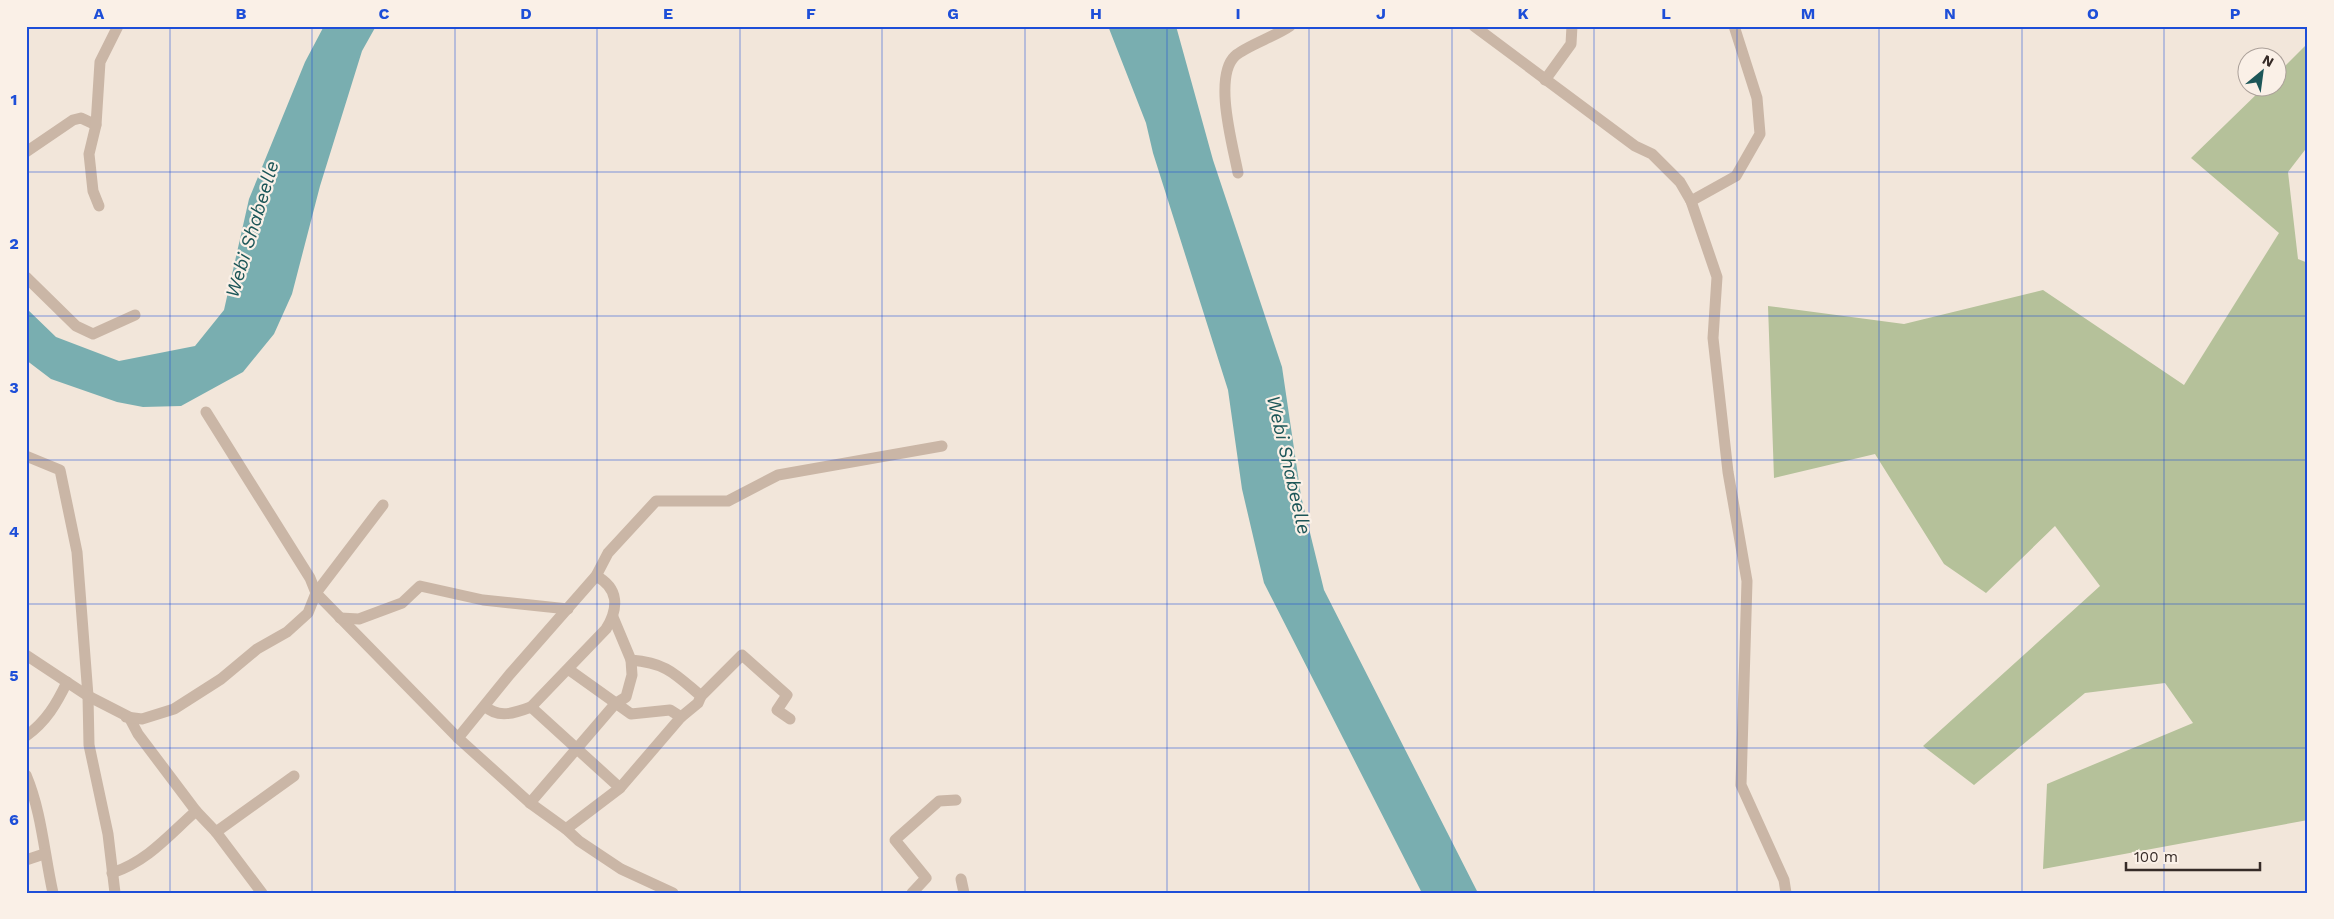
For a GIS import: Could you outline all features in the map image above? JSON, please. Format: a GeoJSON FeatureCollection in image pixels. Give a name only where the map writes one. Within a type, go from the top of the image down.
{"type":"FeatureCollection","features":[{"type":"Feature","properties":{"kind":"street"},"geometry":{"type":"LineString","coordinates":[[99,206],[93,191],[89,154],[96,125],[100,62],[118,26]]}},
{"type":"Feature","properties":{"kind":"street"},"geometry":{"type":"LineString","coordinates":[[1238,173],[1224,91],[1228,69],[1236,56],[1290,26]]}},
{"type":"Feature","properties":{"kind":"street"},"geometry":{"type":"LineString","coordinates":[[1545,80],[1571,44],[1572,26]]}},
{"type":"Feature","properties":{"kind":"street"},"geometry":{"type":"LineString","coordinates":[[1692,201],[1736,176],[1760,134],[1756,98],[1734,26]]}},
{"type":"Feature","properties":{"kind":"street"},"geometry":{"type":"LineString","coordinates":[[1476,27],[1635,146],[1652,154],[1680,182],[1692,201],[1717,276],[1713,338],[1728,472],[1748,581],[1741,785],[1784,880],[1786,893]]}},
{"type":"Feature","properties":{"kind":"street"},"geometry":{"type":"LineString","coordinates":[[26,152],[73,120],[81,118],[96,125]]}},
{"type":"Feature","properties":{"kind":"street"},"geometry":{"type":"LineString","coordinates":[[26,277],[76,326],[93,334],[135,315]]}},
{"type":"Feature","properties":{"kind":"street"},"geometry":{"type":"LineString","coordinates":[[206,412],[310,578],[316,593],[340,618],[458,738],[530,803],[579,841],[621,869],[673,893]]}},
{"type":"Feature","properties":{"kind":"street"},"geometry":{"type":"LineString","coordinates":[[458,738],[596,576],[608,553],[656,501],[728,501],[778,475],[942,446]]}},
{"type":"Feature","properties":{"kind":"street"},"geometry":{"type":"LineString","coordinates":[[26,456],[60,470],[77,552],[88,696],[89,746],[108,834],[115,893]]}},
{"type":"Feature","properties":{"kind":"street"},"geometry":{"type":"LineString","coordinates":[[126,716],[142,719],[174,709],[221,679],[257,649],[287,632],[308,613],[316,593],[383,505]]}},
{"type":"Feature","properties":{"kind":"street"},"geometry":{"type":"LineString","coordinates":[[485,706],[499,714],[509,714],[530,707],[606,629],[613,617],[615,598],[608,583],[596,576]]}},
{"type":"Feature","properties":{"kind":"street"},"geometry":{"type":"LineString","coordinates":[[340,618],[359,619],[402,603],[420,586],[483,600],[568,609]]}},
{"type":"Feature","properties":{"kind":"street"},"geometry":{"type":"LineString","coordinates":[[530,803],[615,704],[626,697],[632,675],[631,660],[613,617]]}},
{"type":"Feature","properties":{"kind":"street"},"geometry":{"type":"LineString","coordinates":[[26,655],[88,696],[129,717],[138,734],[196,811],[216,832],[262,893]]}},
{"type":"Feature","properties":{"kind":"street"},"geometry":{"type":"LineString","coordinates":[[566,830],[620,788],[681,717],[698,703],[701,696],[742,655],[787,695],[777,710],[790,719]]}},
{"type":"Feature","properties":{"kind":"street"},"geometry":{"type":"LineString","coordinates":[[631,660],[653,662],[669,669],[701,696]]}},
{"type":"Feature","properties":{"kind":"street"},"geometry":{"type":"LineString","coordinates":[[568,668],[631,714],[670,710],[681,717]]}},
{"type":"Feature","properties":{"kind":"street"},"geometry":{"type":"LineString","coordinates":[[26,736],[38,728],[57,702],[67,682]]}},
{"type":"Feature","properties":{"kind":"street"},"geometry":{"type":"LineString","coordinates":[[530,707],[620,788]]}},
{"type":"Feature","properties":{"kind":"street"},"geometry":{"type":"LineString","coordinates":[[26,775],[42,826],[44,854],[52,893]]}},
{"type":"Feature","properties":{"kind":"street"},"geometry":{"type":"LineString","coordinates":[[216,832],[294,776]]}},
{"type":"Feature","properties":{"kind":"street"},"geometry":{"type":"LineString","coordinates":[[912,893],[926,878],[896,840],[939,801],[956,800]]}},
{"type":"Feature","properties":{"kind":"street"},"geometry":{"type":"LineString","coordinates":[[112,873],[131,867],[157,848],[196,811]]}},
{"type":"Feature","properties":{"kind":"street"},"geometry":{"type":"LineString","coordinates":[[26,860],[44,854]]}},
{"type":"Feature","properties":{"kind":"street"},"geometry":{"type":"LineString","coordinates":[[961,878],[964,893]]}},
{"type":"Feature","properties":{"kind":"green space"},"geometry":{"type":"Polygon","coordinates":[[[2308,43],[2308,146],[2288,172],[2298,259],[2308,263],[2308,820],[2043,869],[2047,784],[2193,723],[2165,683],[2085,693],[1974,785],[1923,746],[2100,586],[2055,526],[1986,593],[1944,564],[1875,454],[1774,478],[1768,306],[1904,324],[2043,290],[2184,385],[2279,233],[2191,158],[2253,98],[2286,98],[2286,65],[2308,43]]]}},
{"type":"Feature","properties":{"kind":"water","name":"Webi Shabeelle"},"geometry":{"type":"Polygon","coordinates":[[[324,26],[376,26],[362,51],[320,186],[292,294],[274,334],[243,372],[181,406],[143,407],[117,402],[51,379],[26,360],[26,308],[56,337],[119,361],[195,346],[224,310],[249,199],[305,62],[324,26]]]}},
{"type":"Feature","properties":{"kind":"water","name":"Webi Shabeelle"},"geometry":{"type":"Polygon","coordinates":[[[1108,26],[1176,26],[1213,160],[1282,367],[1301,496],[1324,590],[1478,893],[1422,893],[1264,583],[1242,489],[1228,390],[1153,153],[1146,123],[1108,26]]]}}]}
